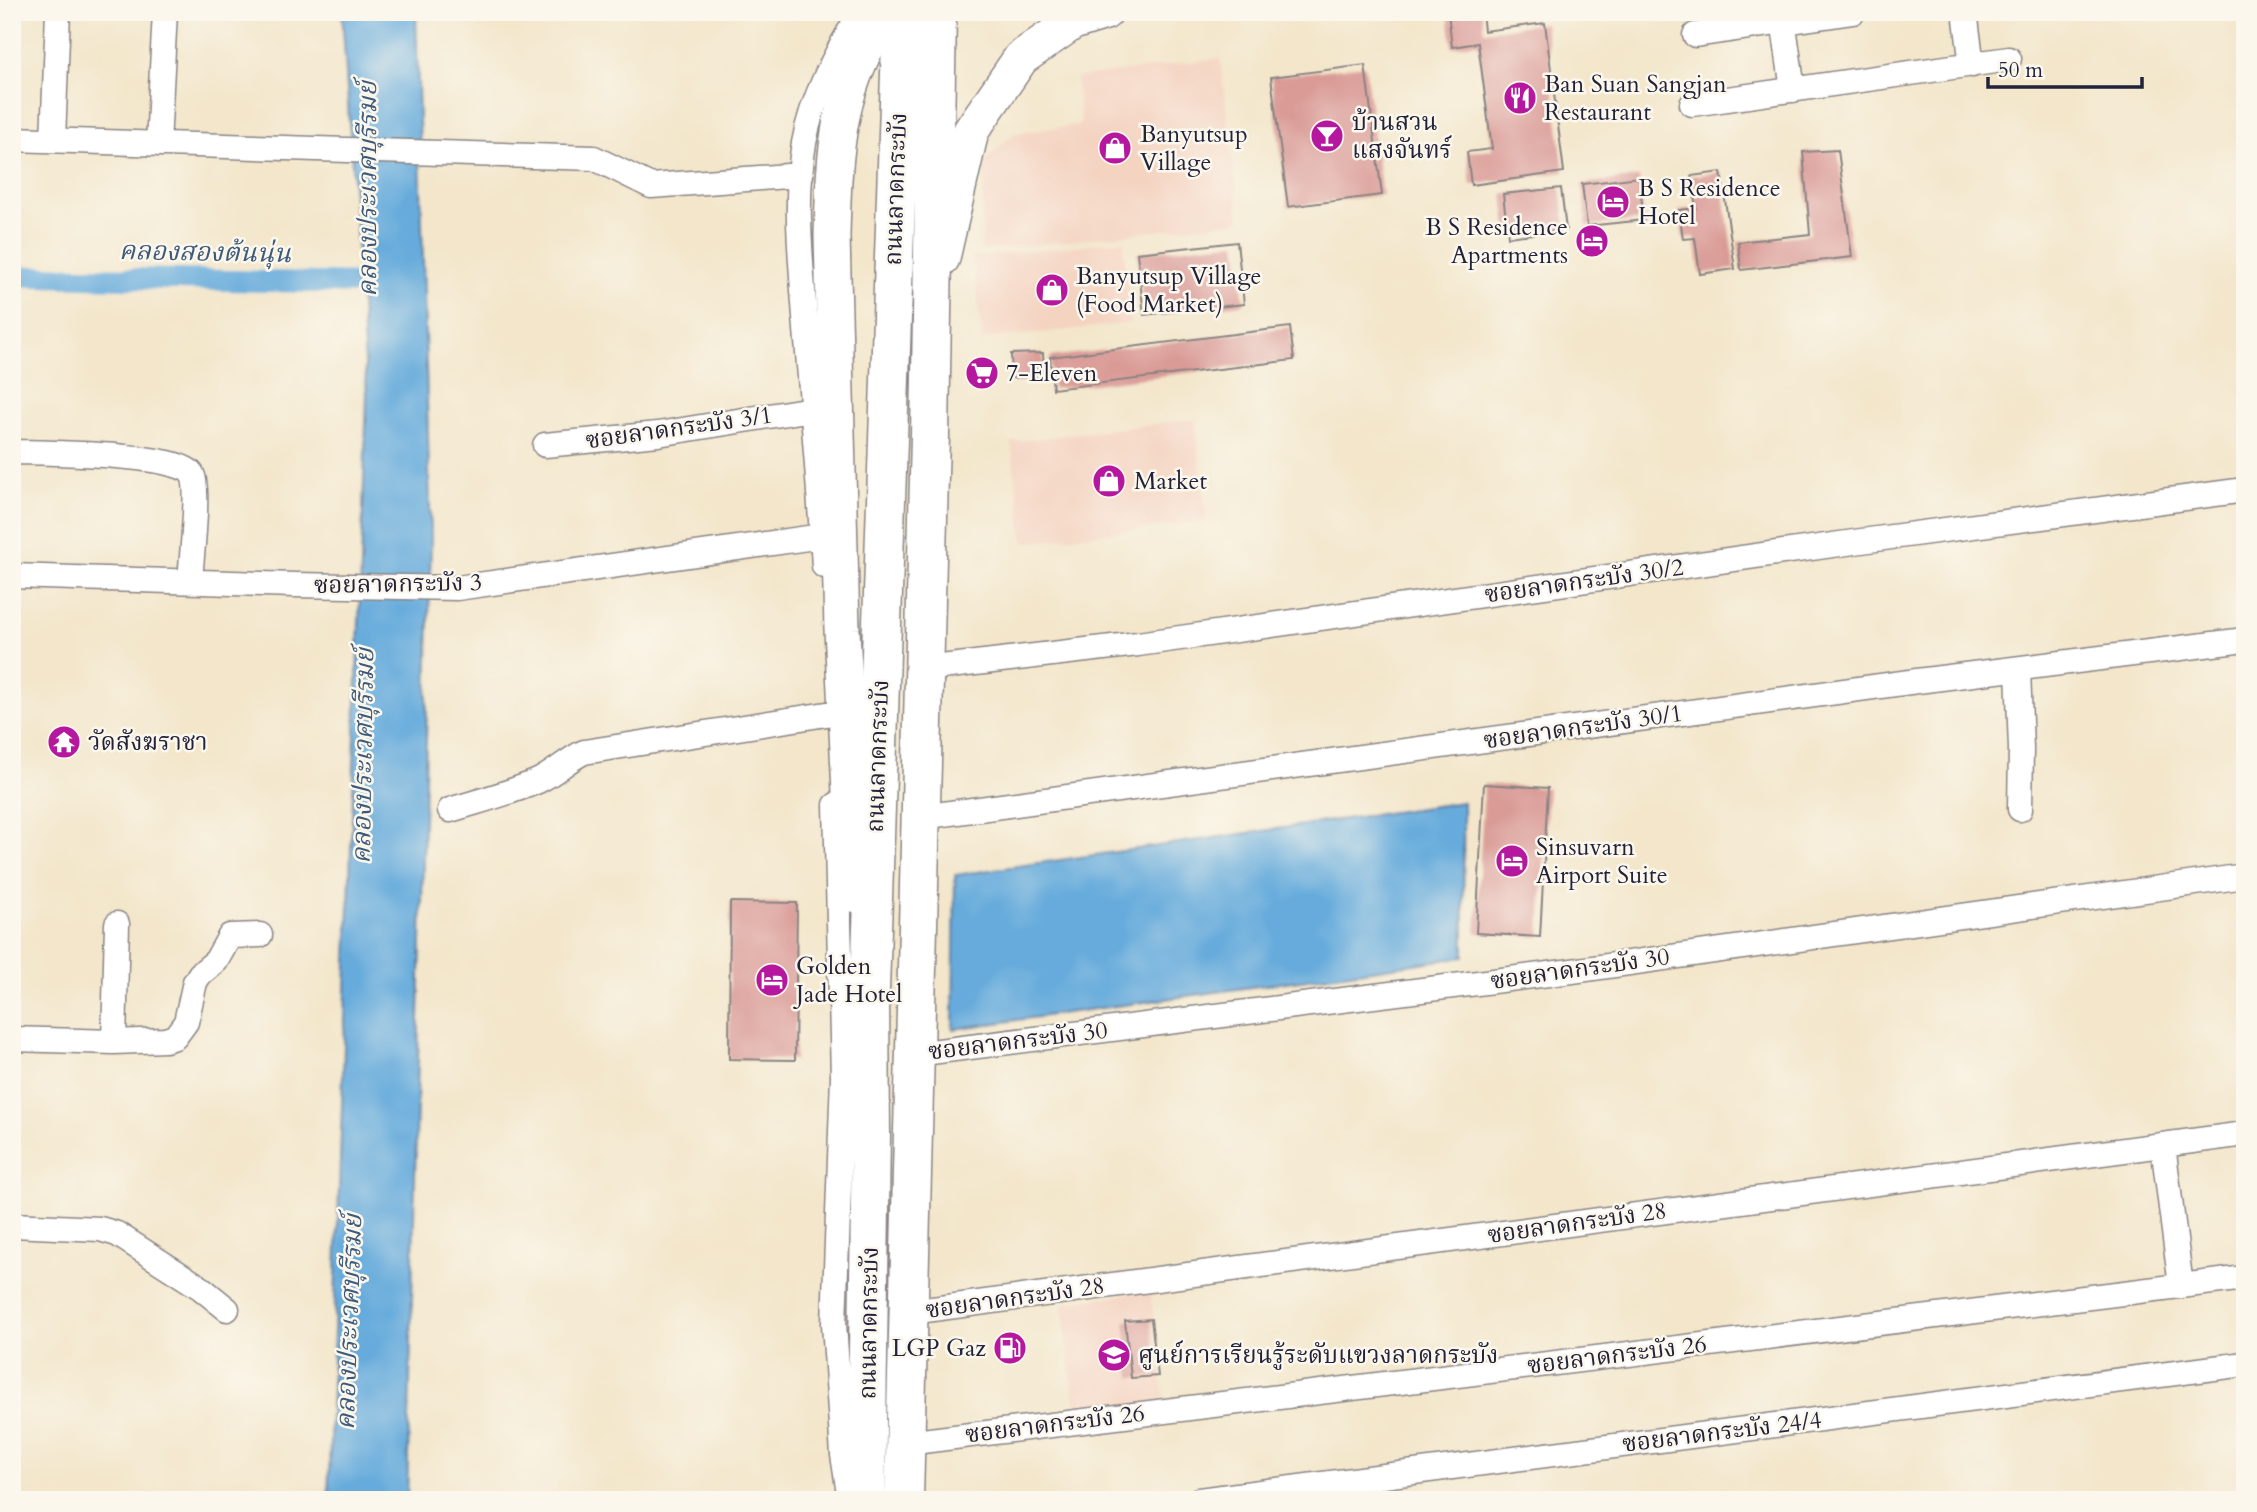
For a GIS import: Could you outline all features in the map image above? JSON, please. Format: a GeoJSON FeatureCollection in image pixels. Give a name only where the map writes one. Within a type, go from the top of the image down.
{"type":"FeatureCollection","features":[{"type":"Feature","properties":{"kind":"main road"},"geometry":{"type":"LineString","coordinates":[[870,989],[849,792],[832,236],[839,122],[852,74],[874,30],[888,12]]}},
{"type":"Feature","properties":{"kind":"main road","name":"ถนนลาดกระบัง"},"geometry":{"type":"LineString","coordinates":[[866,1500],[871,1133],[870,989],[902,12]]}},
{"type":"Feature","properties":{"kind":"main road","name":"ถนนลาดกระบัง"},"geometry":{"type":"LineString","coordinates":[[904,1500],[937,12]]}},
{"type":"Feature","properties":{"kind":"main road"},"geometry":{"type":"LineString","coordinates":[[932,304],[971,131],[1021,58],[1073,22],[1105,12]]}},
{"type":"Feature","properties":{"kind":"street"},"geometry":{"type":"LineString","coordinates":[[53,140],[58,12]]}},
{"type":"Feature","properties":{"kind":"street"},"geometry":{"type":"LineString","coordinates":[[158,144],[165,12]]}},
{"type":"Feature","properties":{"kind":"street"},"geometry":{"type":"LineString","coordinates":[[849,1500],[843,1455],[834,1324],[843,1076],[833,713],[800,256],[804,141],[817,99],[837,51],[861,12]]}},
{"type":"Feature","properties":{"kind":"street"},"geometry":{"type":"LineString","coordinates":[[1695,34],[1783,17],[1853,12]]}},
{"type":"Feature","properties":{"kind":"street"},"geometry":{"type":"LineString","coordinates":[[1965,12],[1972,65]]}},
{"type":"Feature","properties":{"kind":"street"},"geometry":{"type":"LineString","coordinates":[[1783,17],[1793,90]]}},
{"type":"Feature","properties":{"kind":"street"},"geometry":{"type":"LineString","coordinates":[[1692,104],[2009,59]]}},
{"type":"Feature","properties":{"kind":"street"},"geometry":{"type":"LineString","coordinates":[[12,139],[594,158],[651,186],[801,175]]}},
{"type":"Feature","properties":{"kind":"street","name":"ซอยลาดกระบัง 3/1"},"geometry":{"type":"LineString","coordinates":[[545,445],[658,435],[812,409]]}},
{"type":"Feature","properties":{"kind":"street"},"geometry":{"type":"LineString","coordinates":[[12,452],[140,458],[170,463],[189,470],[194,476],[195,493],[190,581]]}},
{"type":"Feature","properties":{"kind":"street","name":"ซอยลาดกระบัง 30/2"},"geometry":{"type":"LineString","coordinates":[[924,669],[1151,642],[1854,542],[2245,491]]}},
{"type":"Feature","properties":{"kind":"street","name":"ซอยลาดกระบัง 3"},"geometry":{"type":"LineString","coordinates":[[12,576],[457,588],[822,536]]}},
{"type":"Feature","properties":{"kind":"street","name":"ซอยลาดกระบัง 30/1"},"geometry":{"type":"LineString","coordinates":[[921,817],[2245,640]]}},
{"type":"Feature","properties":{"kind":"street"},"geometry":{"type":"LineString","coordinates":[[2018,669],[2020,809]]}},
{"type":"Feature","properties":{"kind":"street"},"geometry":{"type":"LineString","coordinates":[[450,810],[537,781],[584,752],[833,713]]}},
{"type":"Feature","properties":{"kind":"street","name":"ซอยลาดกระบัง 30"},"geometry":{"type":"LineString","coordinates":[[915,1054],[1585,969],[2245,876]]}},
{"type":"Feature","properties":{"kind":"street"},"geometry":{"type":"LineString","coordinates":[[114,1042],[117,924]]}},
{"type":"Feature","properties":{"kind":"street"},"geometry":{"type":"LineString","coordinates":[[12,1039],[114,1042],[165,1040],[175,1037],[186,1022],[195,982],[200,974],[216,961],[226,940],[230,936],[260,935]]}},
{"type":"Feature","properties":{"kind":"street","name":"ซอยลาดกระบัง 28"},"geometry":{"type":"LineString","coordinates":[[910,1312],[2245,1134]]}},
{"type":"Feature","properties":{"kind":"street"},"geometry":{"type":"LineString","coordinates":[[2163,1145],[2181,1286]]}},
{"type":"Feature","properties":{"kind":"street"},"geometry":{"type":"LineString","coordinates":[[12,1225],[100,1230],[117,1234],[201,1288],[227,1309]]}},
{"type":"Feature","properties":{"kind":"street","name":"ซอยลาดกระบัง 26"},"geometry":{"type":"LineString","coordinates":[[906,1443],[2245,1278]]}},
{"type":"Feature","properties":{"kind":"street","name":"ซอยลาดกระบัง 24/4"},"geometry":{"type":"LineString","coordinates":[[1199,1500],[2245,1364]]}},
{"type":"Feature","properties":{"kind":"shaded area","name":"Banyutsup Village"},"geometry":{"type":"Polygon","coordinates":[[[1220,58],[1240,221],[981,251],[984,162],[1013,134],[1081,124],[1076,78],[1220,58]]]}},
{"type":"Feature","properties":{"kind":"shaded area","name":"Banyutsup Village (Food Market)"},"geometry":{"type":"Polygon","coordinates":[[[1123,241],[1131,323],[982,339],[973,257],[1123,241]]]}},
{"type":"Feature","properties":{"kind":"shaded area","name":"Market"},"geometry":{"type":"Polygon","coordinates":[[[1195,419],[1207,521],[1024,543],[1011,442],[1195,419]]]}},
{"type":"Feature","properties":{"kind":"shaded area","name":"ศูนย์การเรียนรู้ระดับแขวงลาดกระบัง"},"geometry":{"type":"Polygon","coordinates":[[[1150,1291],[1166,1408],[1077,1420],[1062,1303],[1150,1291]]]}},
{"type":"Feature","properties":{"kind":"water","name":"คลองประเวศบุรีรมย์"},"geometry":{"type":"Polygon","coordinates":[[[342,12],[416,12],[431,541],[407,1500],[328,1500],[367,395],[342,12]]]}},
{"type":"Feature","properties":{"kind":"water"},"geometry":{"type":"Polygon","coordinates":[[[1463,802],[1464,957],[953,1029],[955,875],[1463,802]]]}},
{"type":"Feature","properties":{"kind":"building","name":"Ban Suan Sangjan Restaurant"},"geometry":{"type":"Polygon","coordinates":[[[1448,12],[1482,12],[1484,31],[1545,23],[1564,172],[1471,185],[1467,152],[1492,149],[1478,43],[1452,47],[1448,12]]]}},
{"type":"Feature","properties":{"kind":"building","name":"บ้านสวน แสงจันทร์"},"geometry":{"type":"Polygon","coordinates":[[[1365,65],[1382,195],[1288,207],[1271,77],[1365,65]]]}},
{"type":"Feature","properties":{"kind":"building"},"geometry":{"type":"Polygon","coordinates":[[[1838,150],[1852,257],[1741,270],[1738,242],[1810,234],[1803,152],[1838,150]]]}},
{"type":"Feature","properties":{"kind":"building"},"geometry":{"type":"Polygon","coordinates":[[[1721,172],[1735,269],[1700,274],[1695,238],[1683,239],[1679,210],[1696,208],[1691,176],[1721,172]]]}},
{"type":"Feature","properties":{"kind":"building","name":"B S Residence Hotel"},"geometry":{"type":"Polygon","coordinates":[[[1639,177],[1644,220],[1587,226],[1582,184],[1639,177]]]}},
{"type":"Feature","properties":{"kind":"building","name":"B S Residence Hotel"},"geometry":{"type":"Polygon","coordinates":[[[1561,188],[1566,230],[1508,237],[1503,194],[1561,188]]]}},
{"type":"Feature","properties":{"kind":"building"},"geometry":{"type":"Polygon","coordinates":[[[1237,242],[1244,304],[1144,315],[1137,253],[1237,242]]]}},
{"type":"Feature","properties":{"kind":"building"},"geometry":{"type":"Polygon","coordinates":[[[1290,327],[1294,360],[1053,389],[1050,357],[1290,327]]]}},
{"type":"Feature","properties":{"kind":"building"},"geometry":{"type":"Polygon","coordinates":[[[1043,353],[1044,377],[1012,378],[1011,354],[1043,353]]]}},
{"type":"Feature","properties":{"kind":"building","name":"Sinsuvarn Airport Suite"},"geometry":{"type":"Polygon","coordinates":[[[1484,784],[1548,788],[1540,937],[1476,933],[1484,784]]]}},
{"type":"Feature","properties":{"kind":"building"},"geometry":{"type":"Polygon","coordinates":[[[730,902],[797,903],[795,1060],[729,1059],[730,902]]]}},
{"type":"Feature","properties":{"kind":"building"},"geometry":{"type":"Polygon","coordinates":[[[1151,1319],[1158,1376],[1131,1378],[1125,1321],[1151,1319]]]}},
{"type":"Feature","properties":{"kind":"waterway","name":"คลองสองต้นนุ่น"},"geometry":{"type":"LineString","coordinates":[[12,276],[388,284]]}},
{"type":"Feature","properties":{"kind":"place","name":"Ban Suan Sangjan Restaurant"},"geometry":{"type":"Point","coordinates":[1520,98]}},
{"type":"Feature","properties":{"kind":"place","name":"บ้านสวน แสงจันทร์"},"geometry":{"type":"Point","coordinates":[1327,136]}},
{"type":"Feature","properties":{"kind":"place","name":"Banyutsup Village"},"geometry":{"type":"Point","coordinates":[1115,148]}},
{"type":"Feature","properties":{"kind":"place","name":"B S Residence Hotel"},"geometry":{"type":"Point","coordinates":[1613,202]}},
{"type":"Feature","properties":{"kind":"place","name":"B S Residence Apartments"},"geometry":{"type":"Point","coordinates":[1592,241]}},
{"type":"Feature","properties":{"kind":"place","name":"Banyutsup Village (Food Market)"},"geometry":{"type":"Point","coordinates":[1052,290]}},
{"type":"Feature","properties":{"kind":"place","name":"7-Eleven"},"geometry":{"type":"Point","coordinates":[982,373]}},
{"type":"Feature","properties":{"kind":"place","name":"Market"},"geometry":{"type":"Point","coordinates":[1109,481]}},
{"type":"Feature","properties":{"kind":"place","name":"วัดสังฆราชา"},"geometry":{"type":"Point","coordinates":[64,742]}},
{"type":"Feature","properties":{"kind":"place","name":"Sinsuvarn Airport Suite"},"geometry":{"type":"Point","coordinates":[1512,861]}},
{"type":"Feature","properties":{"kind":"place","name":"Golden Jade Hotel"},"geometry":{"type":"Point","coordinates":[772,980]}},
{"type":"Feature","properties":{"kind":"place","name":"LGP Gaz"},"geometry":{"type":"Point","coordinates":[1010,1348]}},
{"type":"Feature","properties":{"kind":"place","name":"ศูนย์การเรียนรู้ระดับแขวงลาดกระบัง"},"geometry":{"type":"Point","coordinates":[1114,1355]}}]}
